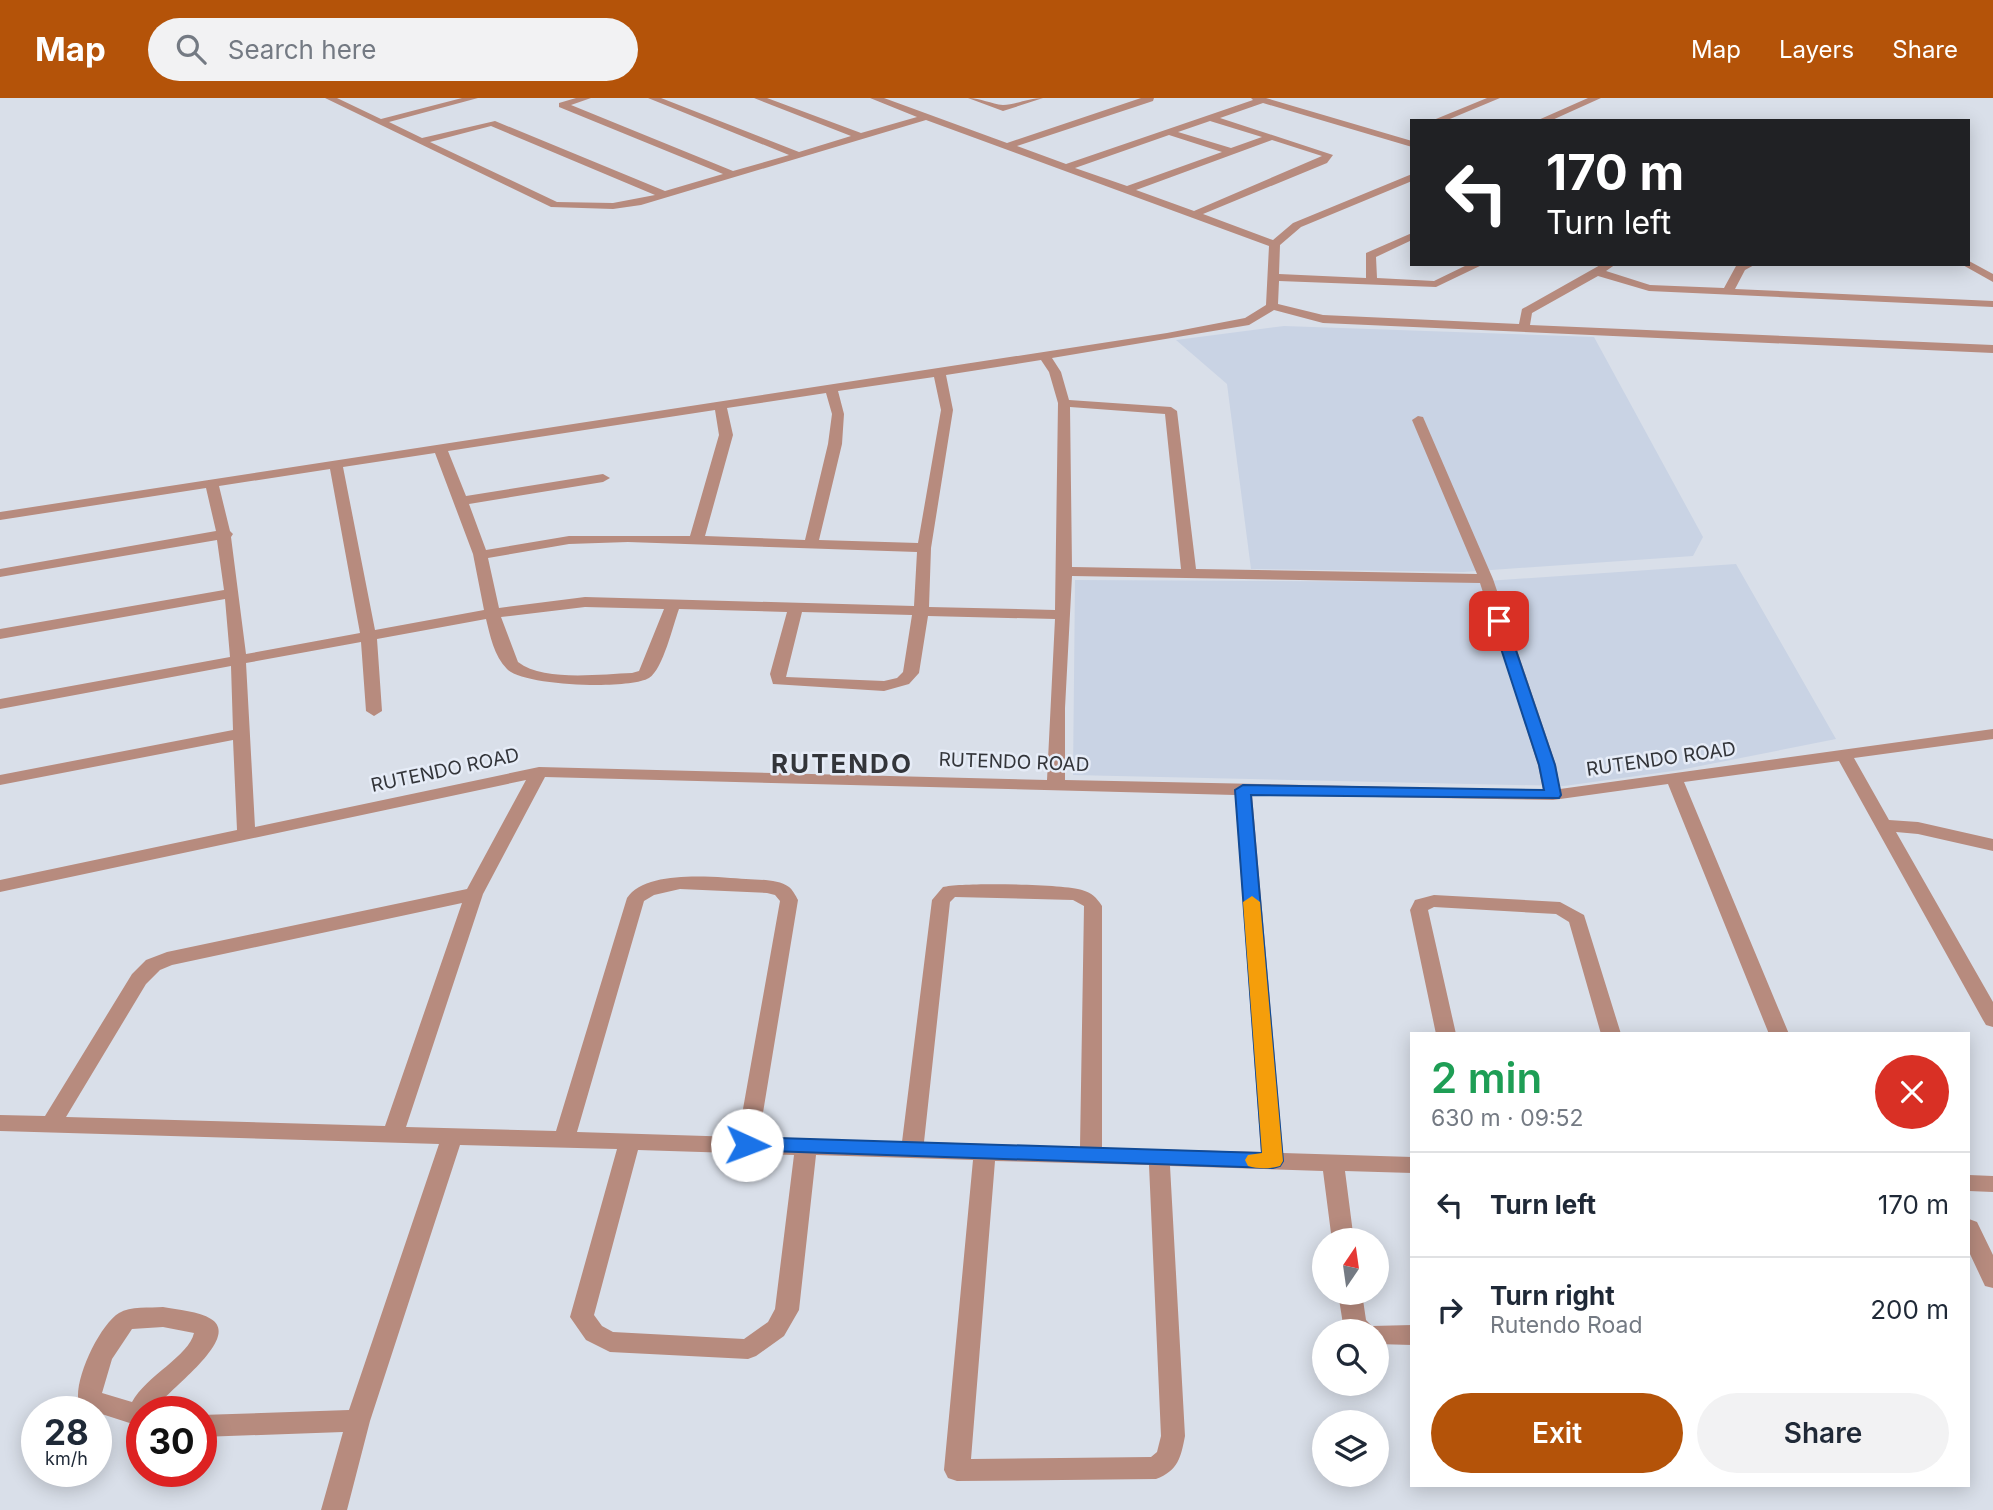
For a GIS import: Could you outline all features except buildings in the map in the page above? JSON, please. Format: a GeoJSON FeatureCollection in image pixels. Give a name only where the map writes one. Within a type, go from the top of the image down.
{"type":"FeatureCollection","features":[{"type":"Feature","properties":{"kind":"street"},"geometry":{"type":"LineString","coordinates":[[330,98],[555,205],[613,206],[665,195],[926,117]]}},
{"type":"Feature","properties":{"kind":"street"},"geometry":{"type":"LineString","coordinates":[[426,98],[443,106]]}},
{"type":"Feature","properties":{"kind":"street"},"geometry":{"type":"LineString","coordinates":[[379,122],[473,98]]}},
{"type":"Feature","properties":{"kind":"street"},"geometry":{"type":"LineString","coordinates":[[586,98],[562,105],[731,174]]}},
{"type":"Feature","properties":{"kind":"street"},"geometry":{"type":"LineString","coordinates":[[653,98],[796,154]]}},
{"type":"Feature","properties":{"kind":"street"},"geometry":{"type":"LineString","coordinates":[[760,98],[859,136]]}},
{"type":"Feature","properties":{"kind":"street"},"geometry":{"type":"LineString","coordinates":[[875,98],[1275,244]]}},
{"type":"Feature","properties":{"kind":"street"},"geometry":{"type":"LineString","coordinates":[[973,98],[1003,108],[1038,98]]}},
{"type":"Feature","properties":{"kind":"street"},"geometry":{"type":"LineString","coordinates":[[1006,147],[1150,99],[1146,98]]}},
{"type":"Feature","properties":{"kind":"street"},"geometry":{"type":"LineString","coordinates":[[1441,119],[1495,98]]}},
{"type":"Feature","properties":{"kind":"street"},"geometry":{"type":"LineString","coordinates":[[1546,119],[1596,98]]}},
{"type":"Feature","properties":{"kind":"street"},"geometry":{"type":"LineString","coordinates":[[1064,168],[1259,99],[1410,143]]}},
{"type":"Feature","properties":{"kind":"street"},"geometry":{"type":"LineString","coordinates":[[1195,214],[1323,160],[1328,155],[1210,118]]}},
{"type":"Feature","properties":{"kind":"street"},"geometry":{"type":"LineString","coordinates":[[423,141],[492,123],[665,195]]}},
{"type":"Feature","properties":{"kind":"street"},"geometry":{"type":"LineString","coordinates":[[1392,138],[1410,131]]}},
{"type":"Feature","properties":{"kind":"street"},"geometry":{"type":"LineString","coordinates":[[1168,132],[1229,151]]}},
{"type":"Feature","properties":{"kind":"street"},"geometry":{"type":"LineString","coordinates":[[1126,190],[1272,136]]}},
{"type":"Feature","properties":{"kind":"street"},"geometry":{"type":"LineString","coordinates":[[1272,306],[1275,244],[1297,225],[1410,178]]}},
{"type":"Feature","properties":{"kind":"street"},"geometry":{"type":"LineString","coordinates":[[1372,281],[1370,256],[1410,237]]}},
{"type":"Feature","properties":{"kind":"street"},"geometry":{"type":"LineString","coordinates":[[1273,276],[1436,284],[1475,266]]}},
{"type":"Feature","properties":{"kind":"street"},"geometry":{"type":"LineString","coordinates":[[1524,328],[1526,311],[1607,266]]}},
{"type":"Feature","properties":{"kind":"street"},"geometry":{"type":"LineString","coordinates":[[1728,292],[1745,266]]}},
{"type":"Feature","properties":{"kind":"street"},"geometry":{"type":"LineString","coordinates":[[1970,266],[1993,279]]}},
{"type":"Feature","properties":{"kind":"street"},"geometry":{"type":"LineString","coordinates":[[1596,272],[1649,288],[1993,304]]}},
{"type":"Feature","properties":{"kind":"street"},"geometry":{"type":"LineString","coordinates":[[0,516],[1044,356],[1249,321],[1272,306],[1323,319],[1993,349]]}},
{"type":"Feature","properties":{"kind":"street"},"geometry":{"type":"LineString","coordinates":[[1044,356],[1055,372],[1064,403],[1065,571],[1056,784]]}},
{"type":"Feature","properties":{"kind":"street"},"geometry":{"type":"LineString","coordinates":[[796,606],[778,674],[779,681],[884,686],[903,681],[911,673],[921,610],[924,548],[947,410],[939,373]]}},
{"type":"Feature","properties":{"kind":"street"},"geometry":{"type":"LineString","coordinates":[[811,544],[835,443],[838,414],[831,389]]}},
{"type":"Feature","properties":{"kind":"street"},"geometry":{"type":"LineString","coordinates":[[1064,403],[1171,411],[1189,574]]}},
{"type":"Feature","properties":{"kind":"street"},"geometry":{"type":"LineString","coordinates":[[696,541],[726,435],[720,405]]}},
{"type":"Feature","properties":{"kind":"street"},"geometry":{"type":"LineString","coordinates":[[1418,420],[1486,579],[1547,765],[1553,795]]}},
{"type":"Feature","properties":{"kind":"street"},"geometry":{"type":"LineString","coordinates":[[440,448],[480,555],[492,613],[509,664],[519,672],[539,677],[634,678],[645,674],[673,604]]}},
{"type":"Feature","properties":{"kind":"street"},"geometry":{"type":"LineString","coordinates":[[336,465],[369,638],[374,711]]}},
{"type":"Feature","properties":{"kind":"street"},"geometry":{"type":"LineString","coordinates":[[460,501],[603,478]]}},
{"type":"Feature","properties":{"kind":"street"},"geometry":{"type":"LineString","coordinates":[[212,484],[226,534],[239,660],[246,834]]}},
{"type":"Feature","properties":{"kind":"street"},"geometry":{"type":"LineString","coordinates":[[0,573],[226,534]]}},
{"type":"Feature","properties":{"kind":"street"},"geometry":{"type":"LineString","coordinates":[[480,555],[569,540],[628,538],[924,548]]}},
{"type":"Feature","properties":{"kind":"street"},"geometry":{"type":"LineString","coordinates":[[1065,571],[1486,579]]}},
{"type":"Feature","properties":{"kind":"street"},"geometry":{"type":"LineString","coordinates":[[0,634],[232,593]]}},
{"type":"Feature","properties":{"kind":"street"},"geometry":{"type":"LineString","coordinates":[[0,704],[369,638],[492,613],[585,602],[1062,615]]}},
{"type":"Feature","properties":{"kind":"street"},"geometry":{"type":"LineString","coordinates":[[0,780],[240,734]]}},
{"type":"Feature","properties":{"kind":"street","name":"RUTENDO ROAD"},"geometry":{"type":"LineString","coordinates":[[0,886],[540,772],[1553,795],[1993,734]]}},
{"type":"Feature","properties":{"kind":"street"},"geometry":{"type":"LineString","coordinates":[[1844,755],[1993,1020]]}},
{"type":"Feature","properties":{"kind":"street"},"geometry":{"type":"LineString","coordinates":[[393,1134],[474,894],[540,772]]}},
{"type":"Feature","properties":{"kind":"street"},"geometry":{"type":"LineString","coordinates":[[1675,780],[1778,1032]]}},
{"type":"Feature","properties":{"kind":"street"},"geometry":{"type":"LineString","coordinates":[[1243,790],[1273,1161]]}},
{"type":"Feature","properties":{"kind":"street"},"geometry":{"type":"LineString","coordinates":[[1885,825],[1918,828],[1993,845]]}},
{"type":"Feature","properties":{"kind":"street"},"geometry":{"type":"LineString","coordinates":[[564,1139],[636,898],[645,890],[663,883],[768,887],[782,891],[789,900],[747,1145]]}},
{"type":"Feature","properties":{"kind":"street"},"geometry":{"type":"LineString","coordinates":[[912,1150],[941,900],[950,891],[981,891],[1075,894],[1088,899],[1093,906],[1091,1155]]}},
{"type":"Feature","properties":{"kind":"street"},"geometry":{"type":"LineString","coordinates":[[51,1124],[139,979],[153,965],[167,958],[474,894]]}},
{"type":"Feature","properties":{"kind":"street"},"geometry":{"type":"LineString","coordinates":[[1446,1032],[1419,910],[1422,904],[1433,901],[1560,908],[1571,913],[1577,919],[1610,1032]]}},
{"type":"Feature","properties":{"kind":"street"},"geometry":{"type":"LineString","coordinates":[[0,1122],[1410,1165]]}},
{"type":"Feature","properties":{"kind":"street"},"geometry":{"type":"LineString","coordinates":[[334,1510],[358,1421],[452,1136]]}},
{"type":"Feature","properties":{"kind":"street"},"geometry":{"type":"LineString","coordinates":[[630,1141],[582,1317],[594,1333],[610,1342],[748,1349],[776,1329],[787,1310],[806,1147]]}},
{"type":"Feature","properties":{"kind":"street"},"geometry":{"type":"LineString","coordinates":[[985,1152],[957,1470],[1156,1468],[1168,1458],[1173,1436],[1159,1157]]}},
{"type":"Feature","properties":{"kind":"street"},"geometry":{"type":"LineString","coordinates":[[1333,1163],[1341,1228]]}},
{"type":"Feature","properties":{"kind":"street"},"geometry":{"type":"LineString","coordinates":[[1970,1183],[1993,1184]]}},
{"type":"Feature","properties":{"kind":"street"},"geometry":{"type":"LineString","coordinates":[[1970,1230],[1993,1279]]}},
{"type":"Feature","properties":{"kind":"street"},"geometry":{"type":"LineString","coordinates":[[163,1317],[186,1321],[207,1329],[207,1335],[198,1350],[155,1388],[140,1415],[89,1400],[91,1377],[97,1359],[120,1326],[126,1320],[163,1317]]}},
{"type":"Feature","properties":{"kind":"street"},"geometry":{"type":"LineString","coordinates":[[1389,1334],[1410,1335]]}},
{"type":"Feature","properties":{"kind":"street"},"geometry":{"type":"LineString","coordinates":[[217,1425],[358,1421]]}},
{"type":"Feature","properties":{"kind":"shaded area"},"geometry":{"type":"Polygon","coordinates":[[[1284,326],[1594,337],[1703,537],[1693,556],[1463,572],[1251,569],[1227,384],[1176,340],[1284,326]]]}},
{"type":"Feature","properties":{"kind":"shaded area"},"geometry":{"type":"Polygon","coordinates":[[[1736,564],[1836,739],[1680,770],[1564,786],[1073,775],[1075,580],[1472,582],[1736,564]]]}},
{"type":"Feature","properties":{"kind":"slow traffic"},"geometry":{"type":"LineString","coordinates":[[1252,902],[1273,1161],[1254,1160]]}},
{"type":"Feature","properties":{"kind":"district","name":"RUTENDO"},"geometry":{"type":"Point","coordinates":[842,763]}},
{"type":"Feature","properties":{"kind":"route"},"geometry":{"type":"LineString","coordinates":[[747,1145],[1273,1161],[1243,790],[1553,795],[1547,765],[1499,621]]}}]}
